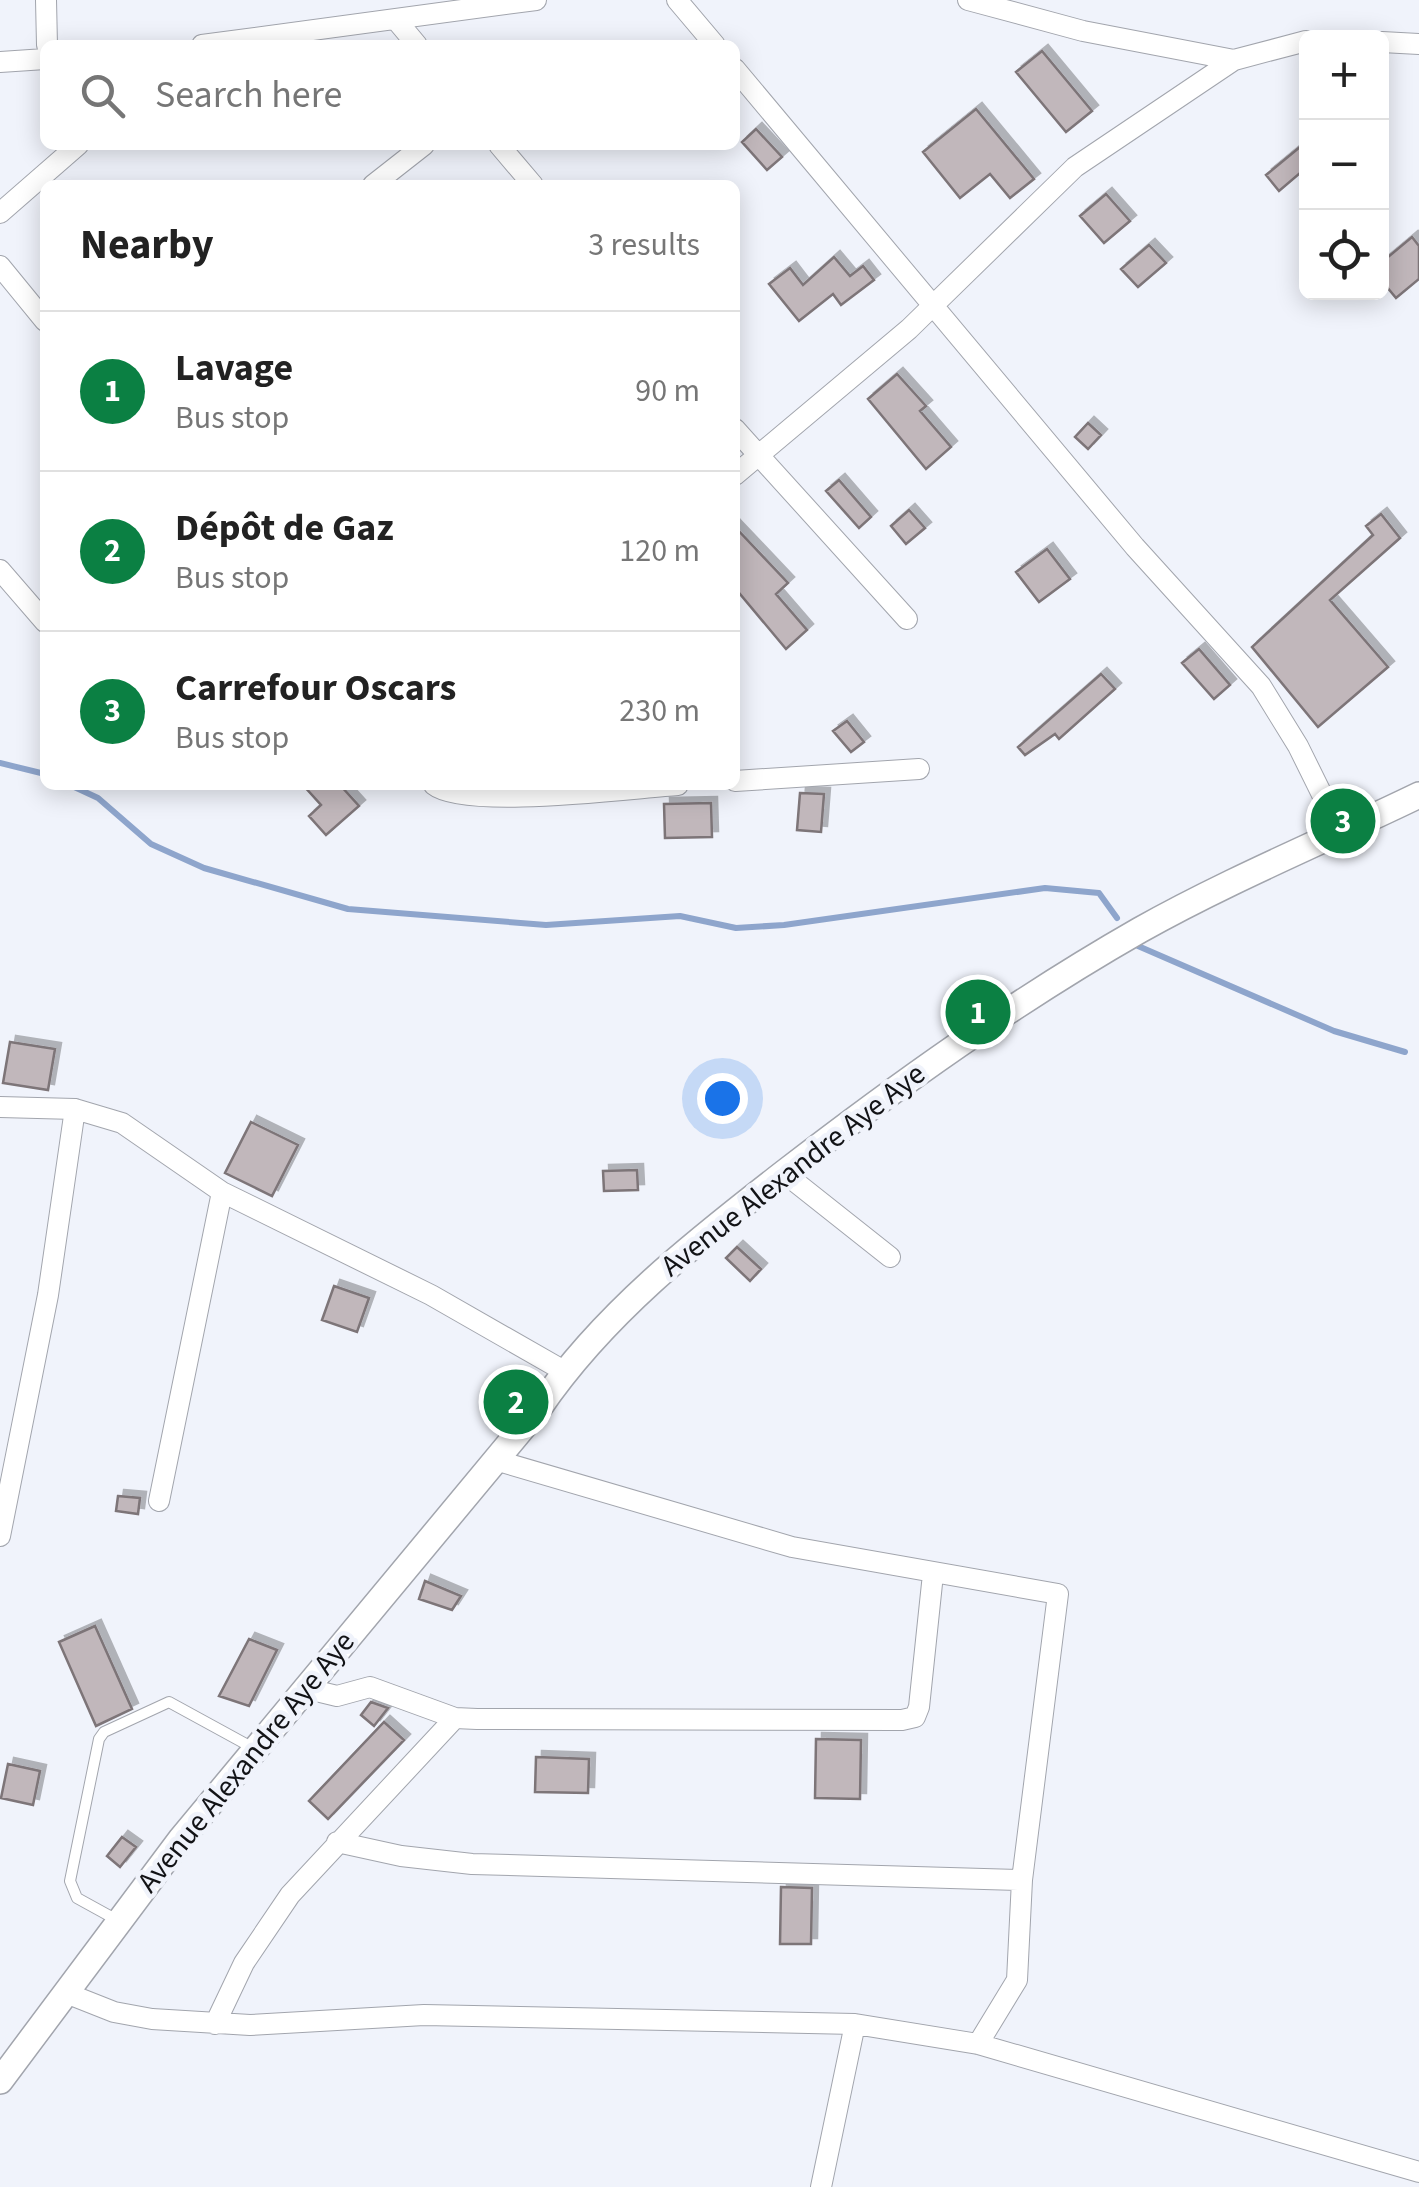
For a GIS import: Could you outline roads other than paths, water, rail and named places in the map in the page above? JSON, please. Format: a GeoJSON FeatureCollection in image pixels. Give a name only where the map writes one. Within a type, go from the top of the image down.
{"type":"FeatureCollection","features":[{"type":"Feature","properties":{"kind":"street"},"geometry":{"type":"LineString","coordinates":[[46,0],[47,40]]}},
{"type":"Feature","properties":{"kind":"street"},"geometry":{"type":"LineString","coordinates":[[243,40],[536,0]]}},
{"type":"Feature","properties":{"kind":"street"},"geometry":{"type":"LineString","coordinates":[[677,0],[711,40]]}},
{"type":"Feature","properties":{"kind":"street"},"geometry":{"type":"LineString","coordinates":[[968,0],[1082,31],[1234,60]]}},
{"type":"Feature","properties":{"kind":"street"},"geometry":{"type":"LineString","coordinates":[[397,21],[413,40]]}},
{"type":"Feature","properties":{"kind":"street"},"geometry":{"type":"LineString","coordinates":[[740,471],[936,305],[1074,167],[1234,60],[1299,42]]}},
{"type":"Feature","properties":{"kind":"street"},"geometry":{"type":"LineString","coordinates":[[1389,42],[1419,44]]}},
{"type":"Feature","properties":{"kind":"street"},"geometry":{"type":"LineString","coordinates":[[0,62],[40,59]]}},
{"type":"Feature","properties":{"kind":"street"},"geometry":{"type":"LineString","coordinates":[[740,75],[1135,547],[1272,699],[1340,833]]}},
{"type":"Feature","properties":{"kind":"street"},"geometry":{"type":"LineString","coordinates":[[0,213],[72,150]]}},
{"type":"Feature","properties":{"kind":"street"},"geometry":{"type":"LineString","coordinates":[[380,180],[418,150]]}},
{"type":"Feature","properties":{"kind":"street"},"geometry":{"type":"LineString","coordinates":[[504,150],[529,180]]}},
{"type":"Feature","properties":{"kind":"street"},"geometry":{"type":"LineString","coordinates":[[0,266],[40,314]]}},
{"type":"Feature","properties":{"kind":"street"},"geometry":{"type":"LineString","coordinates":[[740,435],[907,620]]}},
{"type":"Feature","properties":{"kind":"street"},"geometry":{"type":"LineString","coordinates":[[0,570],[40,616]]}},
{"type":"Feature","properties":{"kind":"street"},"geometry":{"type":"LineString","coordinates":[[740,781],[918,769]]}},
{"type":"Feature","properties":{"kind":"street"},"geometry":{"type":"LineString","coordinates":[[440,790],[486,798],[604,790]]}},
{"type":"Feature","properties":{"kind":"street","name":"Avenue Alexandre Aye Aye"},"geometry":{"type":"LineString","coordinates":[[4,2069],[118,1920],[564,1371],[666,1266],[784,1173],[1021,1000],[1142,929],[1419,796]]}},
{"type":"Feature","properties":{"kind":"street"},"geometry":{"type":"LineString","coordinates":[[0,1107],[75,1109],[122,1123],[222,1192],[431,1295],[564,1371]]}},
{"type":"Feature","properties":{"kind":"street"},"geometry":{"type":"LineString","coordinates":[[0,1536],[48,1295],[75,1109]]}},
{"type":"Feature","properties":{"kind":"street"},"geometry":{"type":"LineString","coordinates":[[784,1173],[890,1258]]}},
{"type":"Feature","properties":{"kind":"street"},"geometry":{"type":"LineString","coordinates":[[159,1501],[222,1192]]}},
{"type":"Feature","properties":{"kind":"street"},"geometry":{"type":"LineString","coordinates":[[495,1460],[792,1547],[1058,1594],[1022,1880],[1017,1980],[978,2044]]}},
{"type":"Feature","properties":{"kind":"street"},"geometry":{"type":"LineString","coordinates":[[308,1689],[337,1696],[370,1687],[455,1718],[562,1721],[914,1717],[933,1574]]}},
{"type":"Feature","properties":{"kind":"street"},"geometry":{"type":"LineString","coordinates":[[214,2024],[244,1964],[280,1908],[336,1842],[455,1718]]}},
{"type":"Feature","properties":{"kind":"street"},"geometry":{"type":"LineString","coordinates":[[336,1842],[401,1856],[562,1869],[1022,1880]]}},
{"type":"Feature","properties":{"kind":"street"},"geometry":{"type":"LineString","coordinates":[[66,1992],[114,2012],[214,2024],[280,2026],[424,2015],[855,2024],[978,2044],[1419,2172]]}},
{"type":"Feature","properties":{"kind":"street"},"geometry":{"type":"LineString","coordinates":[[821,2187],[855,2024]]}},
{"type":"Feature","properties":{"kind":"lane"},"geometry":{"type":"LineString","coordinates":[[118,1920],[77,1898],[70,1882],[99,1740],[104,1732],[169,1702],[256,1750]]}},
{"type":"Feature","properties":{"kind":"waterway"},"geometry":{"type":"LineString","coordinates":[[0,763],[40,773]]}},
{"type":"Feature","properties":{"kind":"waterway"},"geometry":{"type":"LineString","coordinates":[[81,790],[98,798],[151,844],[204,868],[348,909],[546,925],[680,916],[736,928],[784,925],[1045,888],[1099,893],[1117,918]]}},
{"type":"Feature","properties":{"kind":"waterway"},"geometry":{"type":"LineString","coordinates":[[1138,946],[1334,1031],[1405,1052]]}},
{"type":"Feature","properties":{"kind":"place","name":"Carrefour Oscars"},"geometry":{"type":"Point","coordinates":[1343,821]}},
{"type":"Feature","properties":{"kind":"place","name":"Lavage"},"geometry":{"type":"Point","coordinates":[978,1012]}},
{"type":"Feature","properties":{"kind":"place","name":"Dépôt de Gaz"},"geometry":{"type":"Point","coordinates":[516,1402]}}]}
